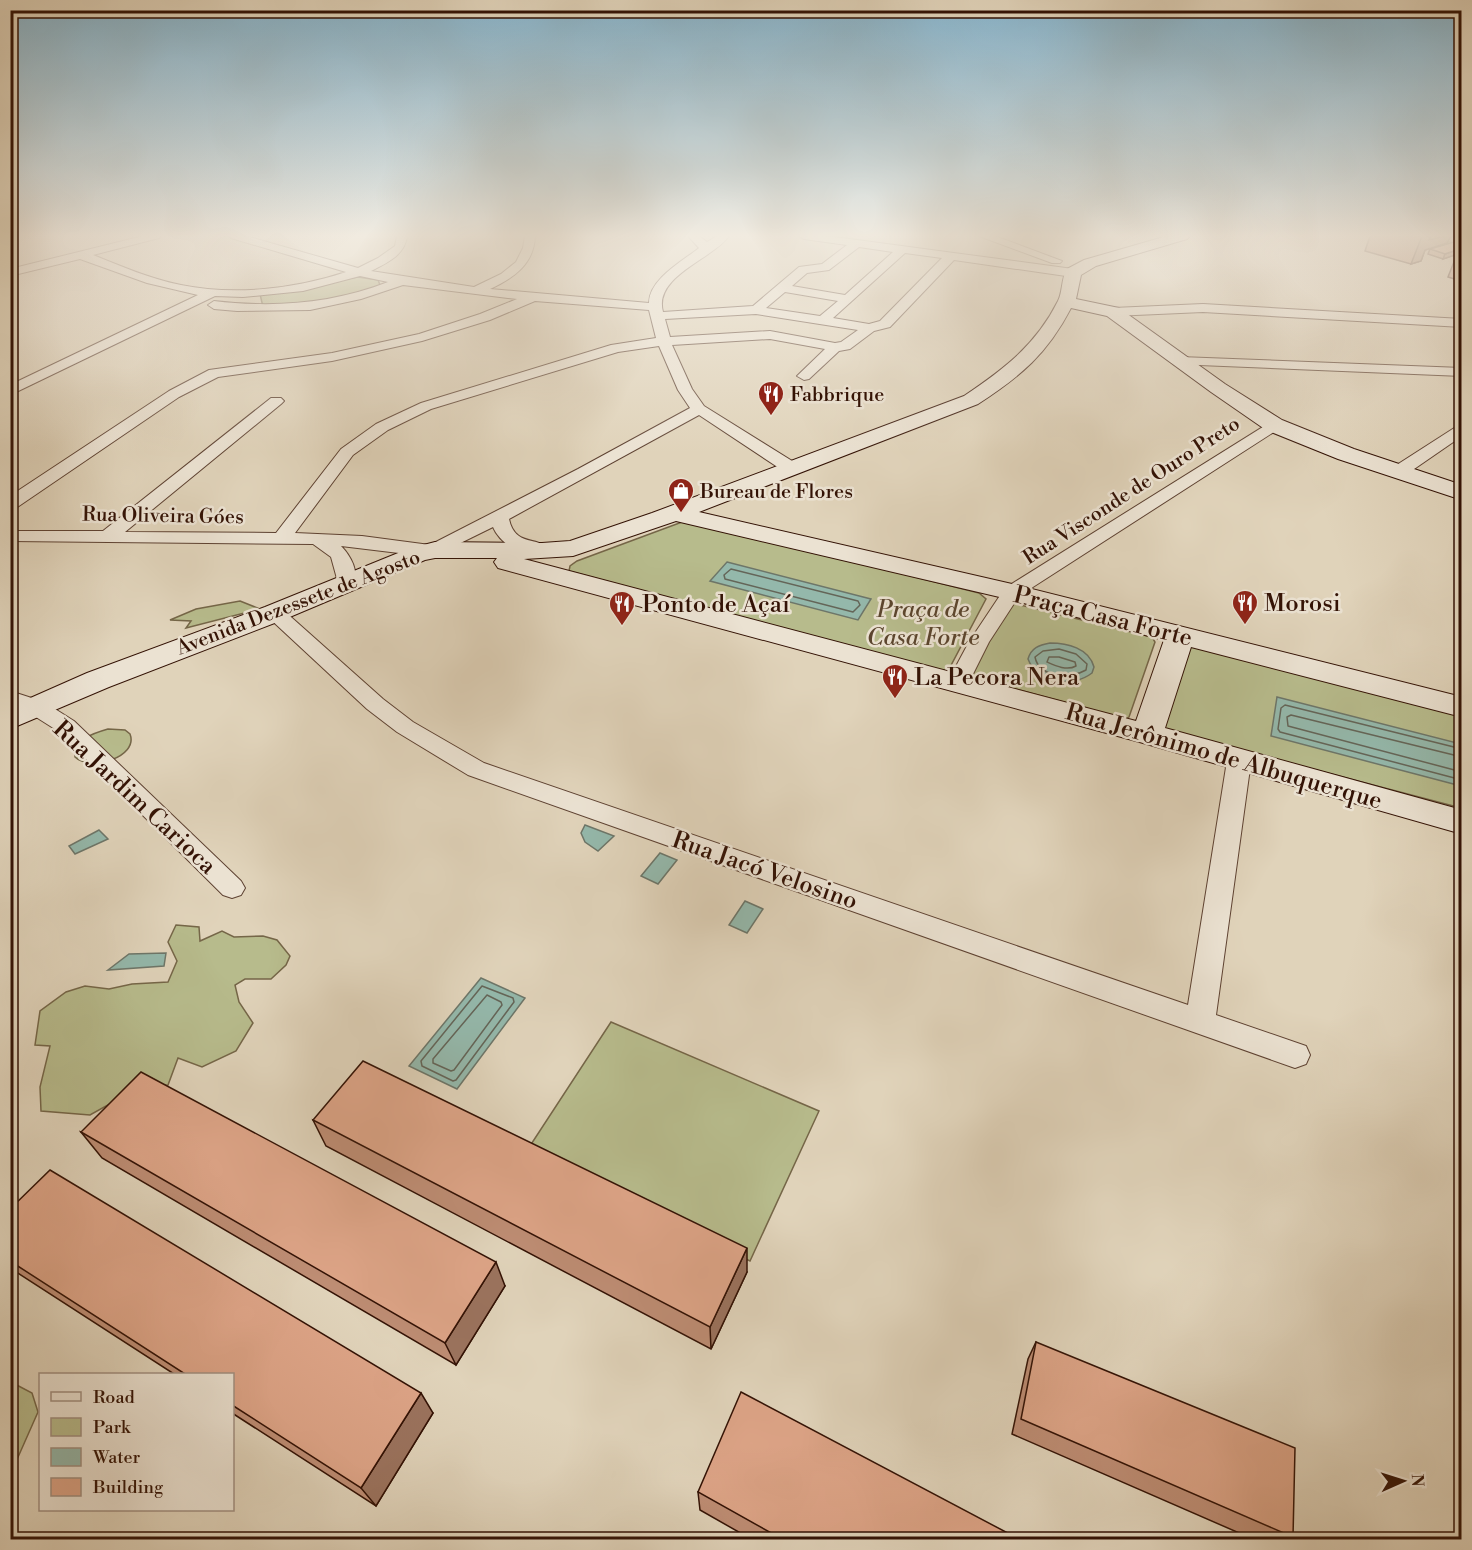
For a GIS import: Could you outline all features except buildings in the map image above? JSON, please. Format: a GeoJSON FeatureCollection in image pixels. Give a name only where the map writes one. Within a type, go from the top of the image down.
{"type":"FeatureCollection","features":[{"type":"Feature","properties":{"kind":"main road","name":"Avenida Dezessete de Agosto"},"geometry":{"type":"LineString","coordinates":[[10,719],[23,703],[98,680],[275,613],[387,565],[433,551],[573,549],[971,400],[1009,375],[1052,328],[1063,308]]}},
{"type":"Feature","properties":{"kind":"main road"},"geometry":{"type":"LineString","coordinates":[[1083,308],[1113,312],[1274,425],[1346,454],[1461,493]]}},
{"type":"Feature","properties":{"kind":"main road","name":"Praça Casa Forte"},"geometry":{"type":"LineString","coordinates":[[673,513],[1012,592],[1461,707]]}},
{"type":"Feature","properties":{"kind":"main road","name":"Rua Jerônimo de Albuquerque"},"geometry":{"type":"LineString","coordinates":[[465,550],[1147,734],[1461,822]]}},
{"type":"Feature","properties":{"kind":"main road"},"geometry":{"type":"LineString","coordinates":[[1147,734],[1180,636]]}},
{"type":"Feature","properties":{"kind":"street"},"geometry":{"type":"LineString","coordinates":[[10,391],[179,308]]}},
{"type":"Feature","properties":{"kind":"street"},"geometry":{"type":"LineString","coordinates":[[241,308],[254,308]]}},
{"type":"Feature","properties":{"kind":"street"},"geometry":{"type":"LineString","coordinates":[[10,504],[174,394],[204,377],[225,371],[332,357],[422,337],[506,308]]}},
{"type":"Feature","properties":{"kind":"street"},"geometry":{"type":"LineString","coordinates":[[626,308],[656,312],[756,310],[869,328]]}},
{"type":"Feature","properties":{"kind":"street"},"geometry":{"type":"LineString","coordinates":[[656,308],[664,341],[685,390],[699,409],[790,468]]}},
{"type":"Feature","properties":{"kind":"street"},"geometry":{"type":"LineString","coordinates":[[824,320],[837,308]]}},
{"type":"Feature","properties":{"kind":"street"},"geometry":{"type":"LineString","coordinates":[[281,539],[347,452],[382,427],[437,403],[616,348],[664,341],[770,335],[835,347],[846,345],[869,328],[885,324],[900,308]]}},
{"type":"Feature","properties":{"kind":"street"},"geometry":{"type":"LineString","coordinates":[[1113,312],[1195,308]]}},
{"type":"Feature","properties":{"kind":"street"},"geometry":{"type":"LineString","coordinates":[[1209,308],[1461,323]]}},
{"type":"Feature","properties":{"kind":"street"},"geometry":{"type":"LineString","coordinates":[[804,376],[835,347]]}},
{"type":"Feature","properties":{"kind":"street"},"geometry":{"type":"LineString","coordinates":[[1180,361],[1461,372]]}},
{"type":"Feature","properties":{"kind":"street"},"geometry":{"type":"LineString","coordinates":[[107,537],[276,401]]}},
{"type":"Feature","properties":{"kind":"street"},"geometry":{"type":"LineString","coordinates":[[433,551],[584,473],[699,409]]}},
{"type":"Feature","properties":{"kind":"street","name":"Rua Visconde de Ouro Preto"},"geometry":{"type":"LineString","coordinates":[[1012,592],[1274,425]]}},
{"type":"Feature","properties":{"kind":"street"},"geometry":{"type":"LineString","coordinates":[[1398,472],[1461,428]]}},
{"type":"Feature","properties":{"kind":"street"},"geometry":{"type":"LineString","coordinates":[[500,516],[501,529],[505,535],[542,551]]}},
{"type":"Feature","properties":{"kind":"street","name":"Rua Oliveira Góes"},"geometry":{"type":"LineString","coordinates":[[10,536],[316,539],[433,551]]}},
{"type":"Feature","properties":{"kind":"street"},"geometry":{"type":"LineString","coordinates":[[316,539],[332,546],[340,555],[345,566],[346,582]]}},
{"type":"Feature","properties":{"kind":"street"},"geometry":{"type":"LineString","coordinates":[[958,683],[980,640],[1012,592]]}},
{"type":"Feature","properties":{"kind":"street","name":"Rua Jacó Velosino"},"geometry":{"type":"LineString","coordinates":[[275,613],[375,704],[405,727],[476,770],[1295,1055]]}},
{"type":"Feature","properties":{"kind":"street","name":"Rua Jardim Carioca"},"geometry":{"type":"LineString","coordinates":[[23,703],[66,726],[232,888]]}},
{"type":"Feature","properties":{"kind":"street"},"geometry":{"type":"LineString","coordinates":[[1200,1023],[1239,761]]}},
{"type":"Feature","properties":{"kind":"green space","name":"Praça de Casa Forte"},"geometry":{"type":"Polygon","coordinates":[[[682,522],[696,522],[979,593],[986,599],[949,669],[941,671],[569,571],[570,566],[577,561],[682,522]]]}},
{"type":"Feature","properties":{"kind":"green space"},"geometry":{"type":"Polygon","coordinates":[[[240,601],[260,609],[186,628],[191,621],[170,620],[196,609],[240,601]]]}},
{"type":"Feature","properties":{"kind":"green space","name":"Praça de Casa Forte"},"geometry":{"type":"Polygon","coordinates":[[[1012,603],[1152,637],[1155,642],[1129,717],[1126,719],[975,678],[972,674],[1007,606],[1012,603]]]}},
{"type":"Feature","properties":{"kind":"green space"},"geometry":{"type":"Polygon","coordinates":[[[1185,645],[1461,713],[1461,808],[1163,730],[1185,645]]]}},
{"type":"Feature","properties":{"kind":"green space"},"geometry":{"type":"Polygon","coordinates":[[[108,729],[125,730],[130,734],[131,742],[121,755],[112,760],[91,763],[75,757],[81,741],[108,729]]]}},
{"type":"Feature","properties":{"kind":"green space"},"geometry":{"type":"Polygon","coordinates":[[[176,925],[199,927],[200,941],[222,931],[234,937],[263,936],[277,940],[290,956],[286,965],[271,979],[245,979],[235,985],[239,1002],[253,1023],[236,1051],[202,1067],[178,1058],[168,1085],[140,1087],[90,1115],[41,1111],[40,1087],[50,1046],[35,1045],[40,1011],[66,992],[85,986],[109,989],[132,984],[168,982],[177,961],[168,942],[176,925]]]}},
{"type":"Feature","properties":{"kind":"green space"},"geometry":{"type":"Polygon","coordinates":[[[611,1022],[819,1111],[750,1261],[526,1152],[611,1022]]]}},
{"type":"Feature","properties":{"kind":"green space"},"geometry":{"type":"Polygon","coordinates":[[[11,1382],[32,1393],[38,1412],[11,1473],[11,1382]]]}},
{"type":"Feature","properties":{"kind":"water"},"geometry":{"type":"Polygon","coordinates":[[[727,562],[871,599],[858,620],[710,581],[727,562]]]}},
{"type":"Feature","properties":{"kind":"water"},"geometry":{"type":"Polygon","coordinates":[[[1050,643],[1063,644],[1082,651],[1094,667],[1092,673],[1075,681],[1056,681],[1039,673],[1028,659],[1036,648],[1050,643]]]}},
{"type":"Feature","properties":{"kind":"water"},"geometry":{"type":"Polygon","coordinates":[[[1277,697],[1461,744],[1461,786],[1271,736],[1277,697]]]}},
{"type":"Feature","properties":{"kind":"water"},"geometry":{"type":"Polygon","coordinates":[[[585,825],[614,836],[598,851],[585,842],[581,833],[585,825]]]}},
{"type":"Feature","properties":{"kind":"water"},"geometry":{"type":"Polygon","coordinates":[[[99,830],[108,839],[75,854],[69,846],[99,830]]]}},
{"type":"Feature","properties":{"kind":"water"},"geometry":{"type":"Polygon","coordinates":[[[660,853],[677,860],[658,884],[641,876],[660,853]]]}},
{"type":"Feature","properties":{"kind":"water"},"geometry":{"type":"Polygon","coordinates":[[[745,901],[763,909],[747,933],[729,925],[745,901]]]}},
{"type":"Feature","properties":{"kind":"water"},"geometry":{"type":"Polygon","coordinates":[[[166,953],[164,966],[108,970],[129,954],[166,953]]]}},
{"type":"Feature","properties":{"kind":"water"},"geometry":{"type":"Polygon","coordinates":[[[481,978],[525,998],[457,1089],[409,1066],[481,978]]]}},
{"type":"Feature","properties":{"kind":"place","name":"Fabbrique"},"geometry":{"type":"Point","coordinates":[771,417]}},
{"type":"Feature","properties":{"kind":"place","name":"Bureau de Flores"},"geometry":{"type":"Point","coordinates":[681,514]}},
{"type":"Feature","properties":{"kind":"place","name":"Morosi"},"geometry":{"type":"Point","coordinates":[1245,626]}},
{"type":"Feature","properties":{"kind":"place","name":"Ponto de Açaí"},"geometry":{"type":"Point","coordinates":[622,627]}},
{"type":"Feature","properties":{"kind":"place","name":"La Pecora Nera"},"geometry":{"type":"Point","coordinates":[895,700]}}]}
